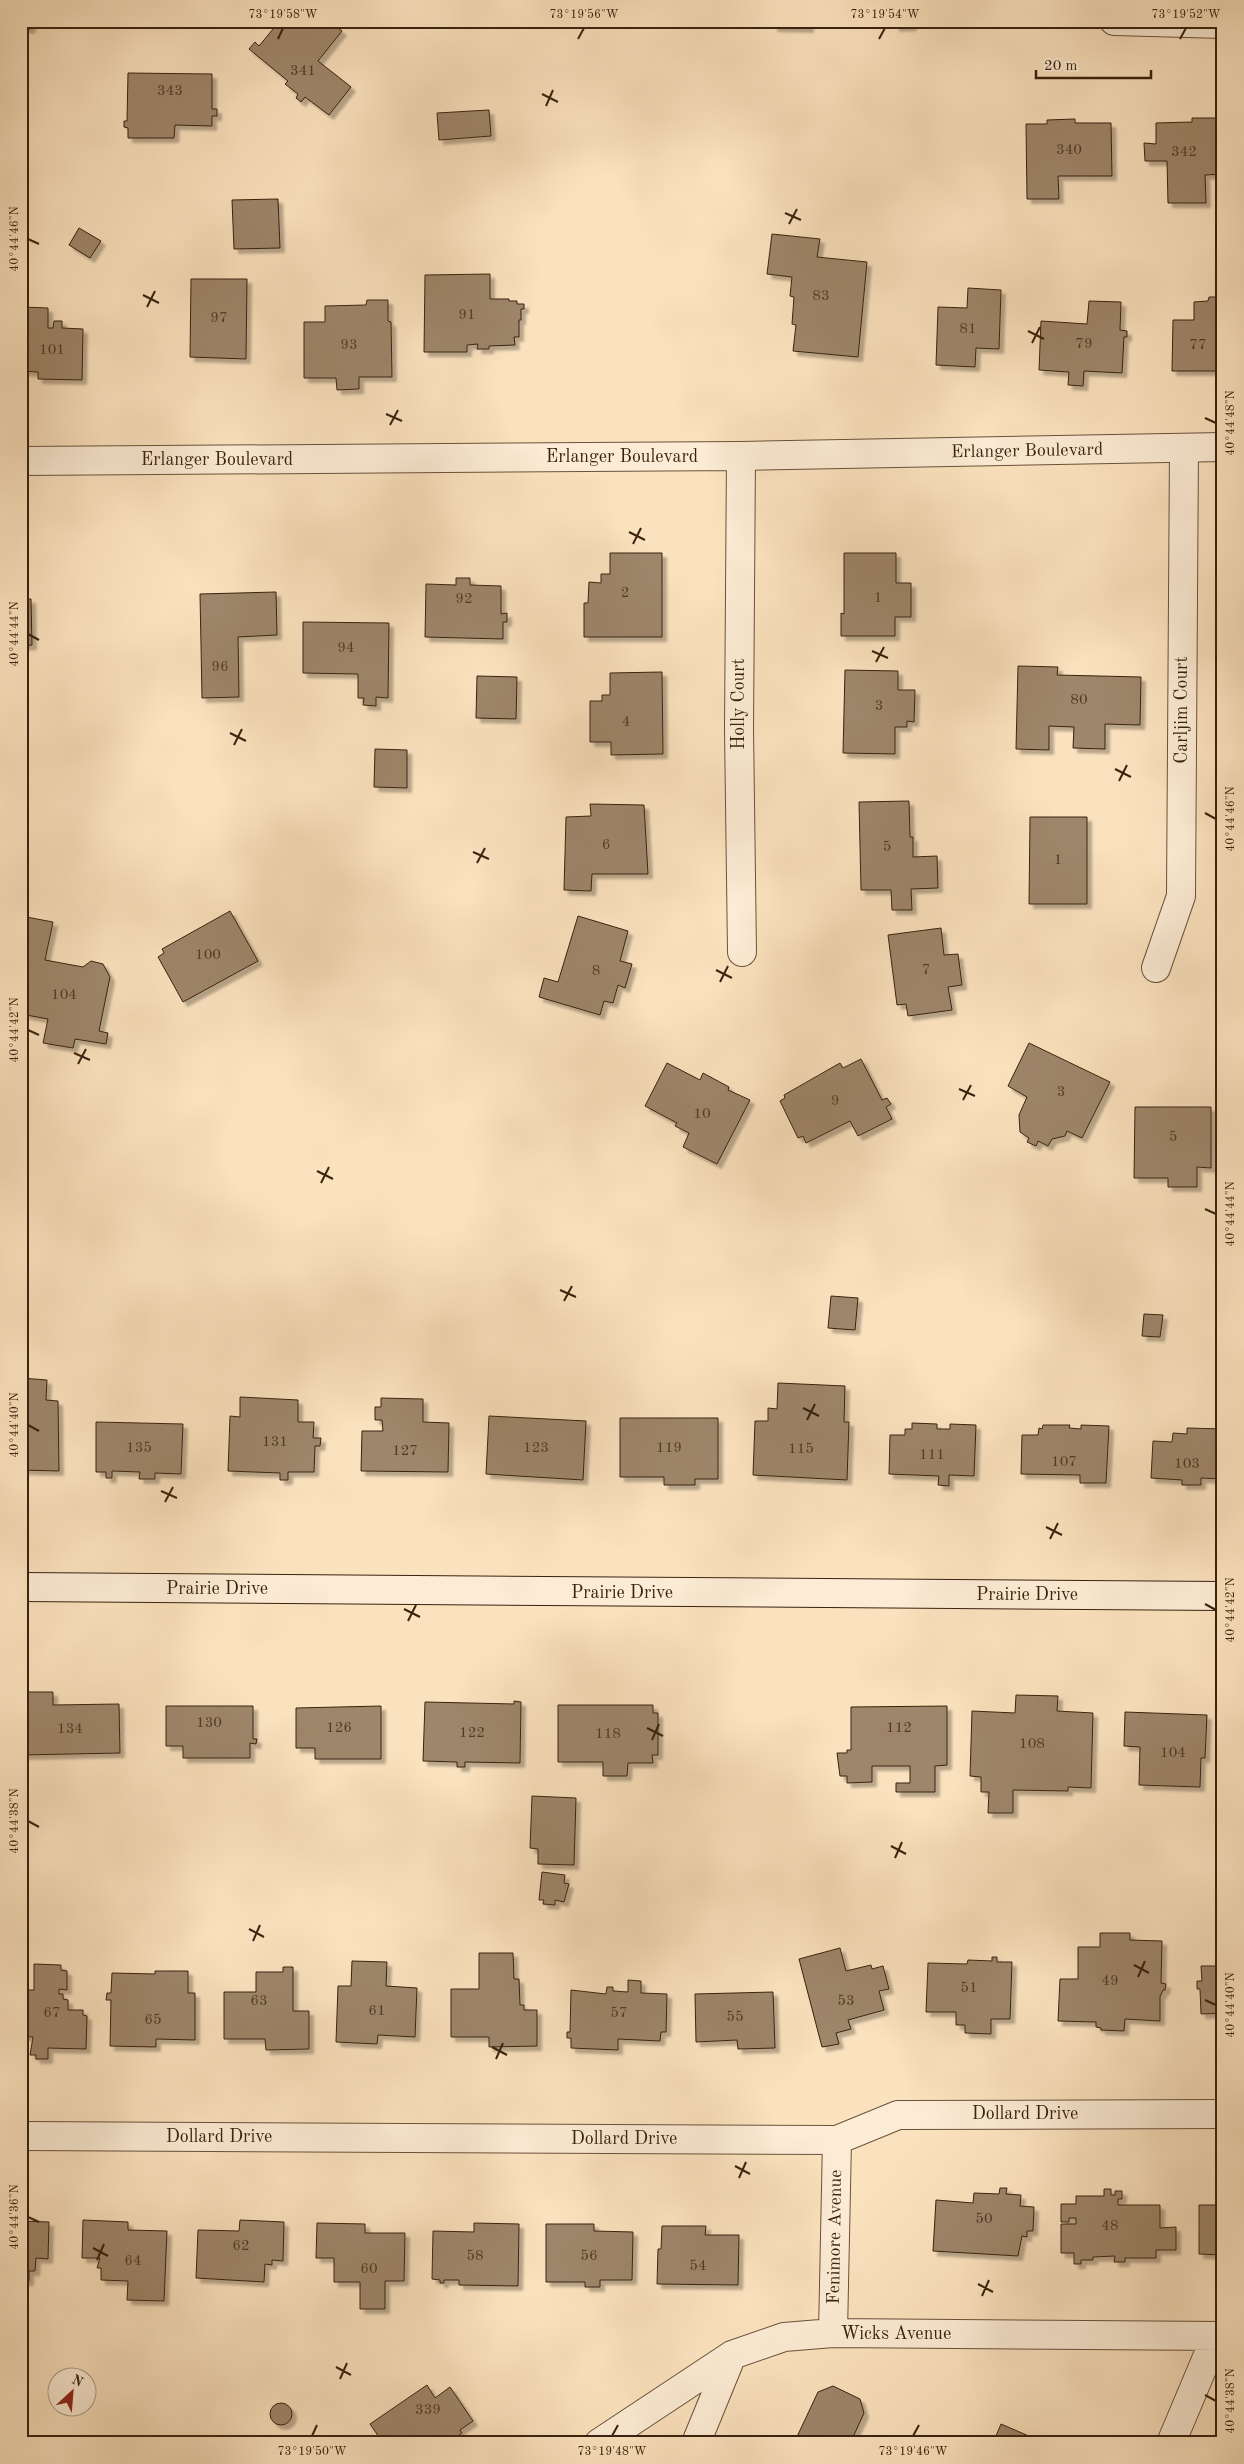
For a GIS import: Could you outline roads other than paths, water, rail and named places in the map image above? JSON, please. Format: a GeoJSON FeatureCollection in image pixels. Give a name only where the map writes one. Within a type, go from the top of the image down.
{"type":"FeatureCollection","features":[{"type":"Feature","properties":{"kind":"street"},"geometry":{"type":"LineString","coordinates":[[1114,21],[1223,24]]}},
{"type":"Feature","properties":{"kind":"street","name":"Erlanger Boulevard"},"geometry":{"type":"LineString","coordinates":[[21,461],[741,456],[1223,447]]}},
{"type":"Feature","properties":{"kind":"street","name":"Carljim Court"},"geometry":{"type":"LineString","coordinates":[[1156,968],[1181,896],[1184,448]]}},
{"type":"Feature","properties":{"kind":"street","name":"Holly Court"},"geometry":{"type":"LineString","coordinates":[[741,456],[739,729],[742,952]]}},
{"type":"Feature","properties":{"kind":"street","name":"Prairie Drive"},"geometry":{"type":"LineString","coordinates":[[21,1587],[1223,1596]]}},
{"type":"Feature","properties":{"kind":"street","name":"Dollard Drive"},"geometry":{"type":"LineString","coordinates":[[21,2136],[837,2140],[898,2116],[1223,2114]]}},
{"type":"Feature","properties":{"kind":"street","name":"Fenimore Avenue"},"geometry":{"type":"LineString","coordinates":[[833,2333],[837,2140]]}},
{"type":"Feature","properties":{"kind":"street","name":"Wicks Avenue"},"geometry":{"type":"LineString","coordinates":[[599,2443],[732,2355],[784,2338],[833,2333],[1219,2336]]}},
{"type":"Feature","properties":{"kind":"street"},"geometry":{"type":"LineString","coordinates":[[1171,2443],[1219,2336]]}},
{"type":"Feature","properties":{"kind":"street"},"geometry":{"type":"LineString","coordinates":[[696,2443],[732,2355]]}}]}
